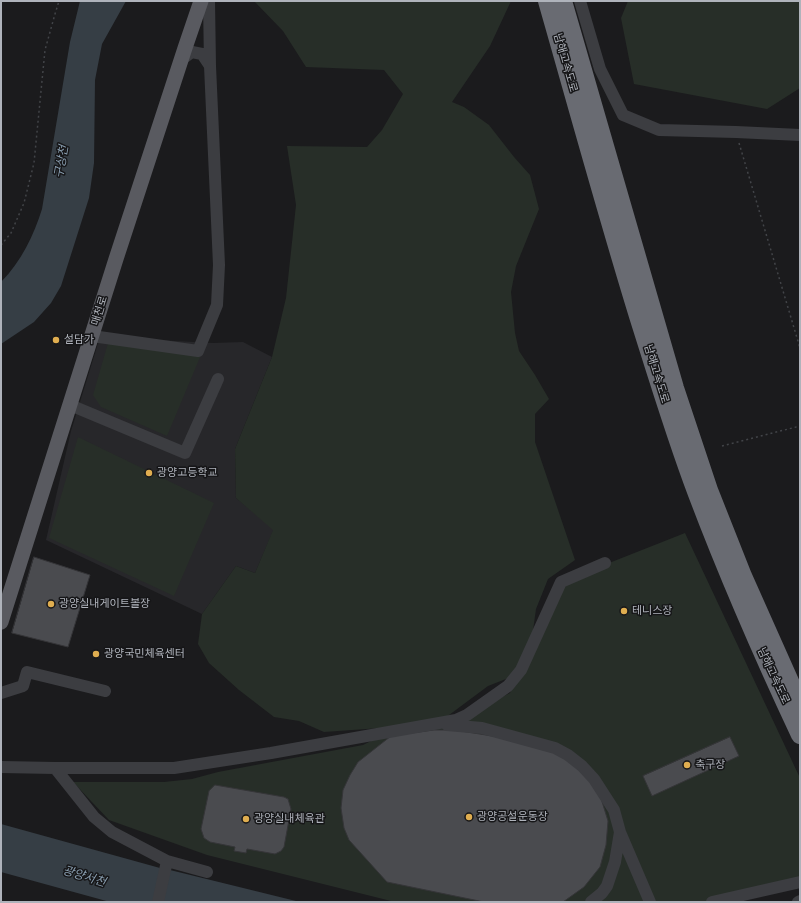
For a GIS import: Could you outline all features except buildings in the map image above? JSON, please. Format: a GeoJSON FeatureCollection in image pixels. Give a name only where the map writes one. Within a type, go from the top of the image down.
{"type":"FeatureCollection","features":[{"type":"Feature","properties":{"kind":"highway","name":"남해고속도로"},"geometry":{"type":"LineString","coordinates":[[547,1],[613,233],[664,400],[696,493],[762,653],[800,735]]}},
{"type":"Feature","properties":{"kind":"highway","name":"남해고속도로"},"geometry":{"type":"LineString","coordinates":[[563,1],[672,380],[706,482],[743,576],[800,704]]}},
{"type":"Feature","properties":{"kind":"main road","name":"매천로"},"geometry":{"type":"LineString","coordinates":[[1,622],[201,1]]}},
{"type":"Feature","properties":{"kind":"street"},"geometry":{"type":"LineString","coordinates":[[92,336],[198,352],[217,305],[219,265],[210,66],[209,1]]}},
{"type":"Feature","properties":{"kind":"street"},"geometry":{"type":"LineString","coordinates":[[580,1],[600,69],[623,115],[659,130],[736,132],[800,136]]}},
{"type":"Feature","properties":{"kind":"street"},"geometry":{"type":"LineString","coordinates":[[181,60],[192,52],[202,54],[210,66]]}},
{"type":"Feature","properties":{"kind":"street"},"geometry":{"type":"LineString","coordinates":[[70,405],[185,453],[218,379]]}},
{"type":"Feature","properties":{"kind":"street"},"geometry":{"type":"LineString","coordinates":[[1,767],[174,768],[194,766],[456,720],[467,715],[508,686],[521,670],[560,582],[605,563]]}},
{"type":"Feature","properties":{"kind":"street"},"geometry":{"type":"LineString","coordinates":[[1,693],[23,686],[27,672],[105,691]]}},
{"type":"Feature","properties":{"kind":"street"},"geometry":{"type":"LineString","coordinates":[[437,724],[482,728],[555,748],[573,759],[594,779],[614,810],[620,832],[650,902]]}},
{"type":"Feature","properties":{"kind":"street"},"geometry":{"type":"LineString","coordinates":[[55,768],[94,817],[112,832],[167,861],[207,872]]}},
{"type":"Feature","properties":{"kind":"street"},"geometry":{"type":"LineString","coordinates":[[591,902],[602,893],[609,881],[615,862],[620,832]]}},
{"type":"Feature","properties":{"kind":"street"},"geometry":{"type":"LineString","coordinates":[[158,902],[167,861]]}},
{"type":"Feature","properties":{"kind":"street"},"geometry":{"type":"LineString","coordinates":[[712,902],[800,882]]}},
{"type":"Feature","properties":{"kind":"path"},"geometry":{"type":"LineString","coordinates":[[1,246],[11,233],[24,203],[34,162],[45,50],[59,1]]}},
{"type":"Feature","properties":{"kind":"path"},"geometry":{"type":"LineString","coordinates":[[736,132],[800,348]]}},
{"type":"Feature","properties":{"kind":"path"},"geometry":{"type":"LineString","coordinates":[[722,446],[800,426]]}},
{"type":"Feature","properties":{"kind":"shaded area"},"geometry":{"type":"Polygon","coordinates":[[[254,1],[511,1],[490,46],[452,102],[464,107],[489,125],[530,175],[539,209],[516,266],[511,292],[515,333],[519,351],[549,399],[535,414],[535,442],[575,560],[548,579],[536,609],[531,645],[561,582],[685,533],[800,778],[800,887],[736,902],[395,902],[207,855],[109,820],[73,782],[164,782],[192,779],[218,772],[363,745],[391,731],[445,726],[510,693],[527,656],[516,675],[488,686],[437,724],[324,732],[299,721],[274,717],[239,690],[209,663],[198,644],[202,614],[236,566],[255,573],[273,530],[236,498],[235,449],[272,357],[286,298],[296,205],[287,146],[367,147],[382,130],[403,94],[384,70],[306,67],[283,31],[254,1]]]}},
{"type":"Feature","properties":{"kind":"shaded area"},"geometry":{"type":"Polygon","coordinates":[[[628,1],[800,1],[800,88],[767,109],[634,84],[621,18],[628,1]]]}},
{"type":"Feature","properties":{"kind":"shaded area"},"geometry":{"type":"Polygon","coordinates":[[[110,336],[203,350],[167,436],[101,407],[93,395],[110,336]]]}},
{"type":"Feature","properties":{"kind":"shaded area","name":"광양고등학교"},"geometry":{"type":"Polygon","coordinates":[[[100,337],[213,343],[243,342],[272,357],[235,449],[236,498],[274,529],[255,573],[236,566],[202,614],[46,540],[71,431],[100,337]]]}},
{"type":"Feature","properties":{"kind":"shaded area"},"geometry":{"type":"Polygon","coordinates":[[[78,437],[214,503],[174,596],[49,538],[78,437]]]}},
{"type":"Feature","properties":{"kind":"water","name":"구상천"},"geometry":{"type":"Polygon","coordinates":[[[80,1],[126,1],[102,44],[95,80],[94,163],[89,198],[61,286],[51,303],[34,322],[1,344],[1,282],[21,257],[35,229],[42,209],[70,42],[80,1]]]}},
{"type":"Feature","properties":{"kind":"water","name":"광양서천"},"geometry":{"type":"Polygon","coordinates":[[[1,824],[160,868],[154,902],[110,902],[1,872],[1,824]]]}},
{"type":"Feature","properties":{"kind":"water"},"geometry":{"type":"Polygon","coordinates":[[[166,869],[300,902],[158,902],[166,869]]]}},
{"type":"Feature","properties":{"kind":"place","name":"설담가"},"geometry":{"type":"Point","coordinates":[56,340]}},
{"type":"Feature","properties":{"kind":"place","name":"광양고등학교"},"geometry":{"type":"Point","coordinates":[149,473]}},
{"type":"Feature","properties":{"kind":"place","name":"광양실내게이트볼장"},"geometry":{"type":"Point","coordinates":[51,604]}},
{"type":"Feature","properties":{"kind":"place","name":"테니스장"},"geometry":{"type":"Point","coordinates":[624,611]}},
{"type":"Feature","properties":{"kind":"place","name":"광양국민체육센터"},"geometry":{"type":"Point","coordinates":[96,654]}},
{"type":"Feature","properties":{"kind":"place","name":"축구장"},"geometry":{"type":"Point","coordinates":[687,765]}},
{"type":"Feature","properties":{"kind":"place","name":"광양공설운동장"},"geometry":{"type":"Point","coordinates":[469,817]}},
{"type":"Feature","properties":{"kind":"place","name":"광양실내체육관"},"geometry":{"type":"Point","coordinates":[246,819]}}]}
